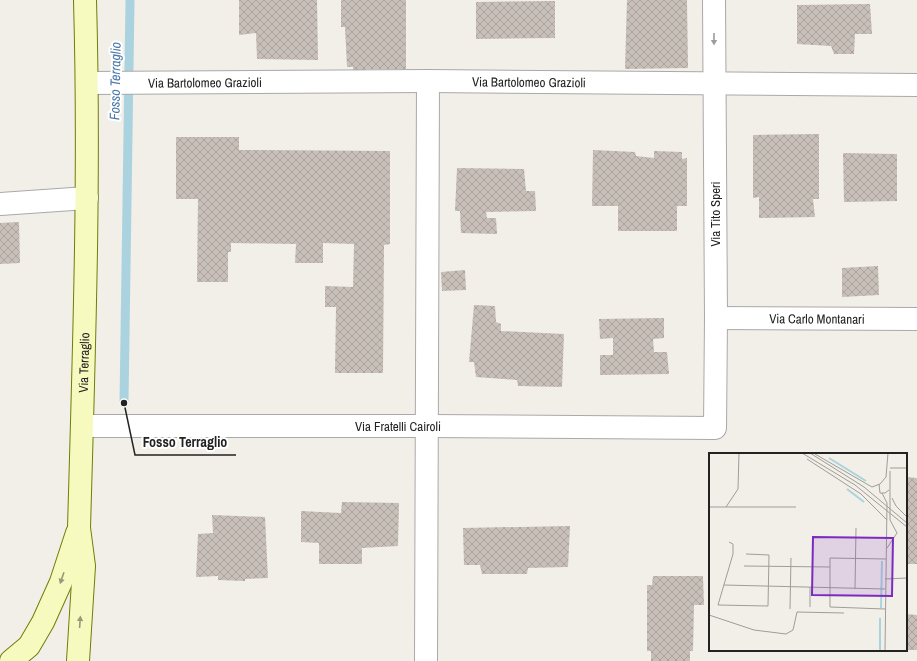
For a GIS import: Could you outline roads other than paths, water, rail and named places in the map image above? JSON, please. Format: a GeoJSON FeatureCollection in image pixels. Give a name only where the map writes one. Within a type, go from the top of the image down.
{"type":"FeatureCollection","features":[{"type":"Feature","properties":{"kind":"main road","name":"Via Terraglio"},"geometry":{"type":"LineString","coordinates":[[78,661],[84,566],[79,528],[87,198],[96,82],[85,0]]}},
{"type":"Feature","properties":{"kind":"main road","name":"Via Terraglio"},"geometry":{"type":"LineString","coordinates":[[11,661],[30,646],[43,622],[61,582],[79,528]]}},
{"type":"Feature","properties":{"kind":"street","name":"Via Tito Speri"},"geometry":{"type":"LineString","coordinates":[[714,0],[716,318],[715,428]]}},
{"type":"Feature","properties":{"kind":"street","name":"Via Bartolomeo Grazioli"},"geometry":{"type":"LineString","coordinates":[[96,82],[428,81],[917,85]]}},
{"type":"Feature","properties":{"kind":"street"},"geometry":{"type":"LineString","coordinates":[[426,661],[428,81]]}},
{"type":"Feature","properties":{"kind":"street"},"geometry":{"type":"LineString","coordinates":[[0,204],[87,198]]}},
{"type":"Feature","properties":{"kind":"street","name":"Via Carlo Montanari"},"geometry":{"type":"LineString","coordinates":[[716,318],[917,319]]}},
{"type":"Feature","properties":{"kind":"street","name":"Via Fratelli Cairoli"},"geometry":{"type":"LineString","coordinates":[[82,426],[715,428]]}},
{"type":"Feature","properties":{"kind":"waterway","name":"Fosso Terraglio"},"geometry":{"type":"LineString","coordinates":[[124,403],[130,0]]}},
{"type":"Feature","properties":{"kind":"place","name":"Fosso Terraglio"},"geometry":{"type":"Point","coordinates":[124,403]}}]}
